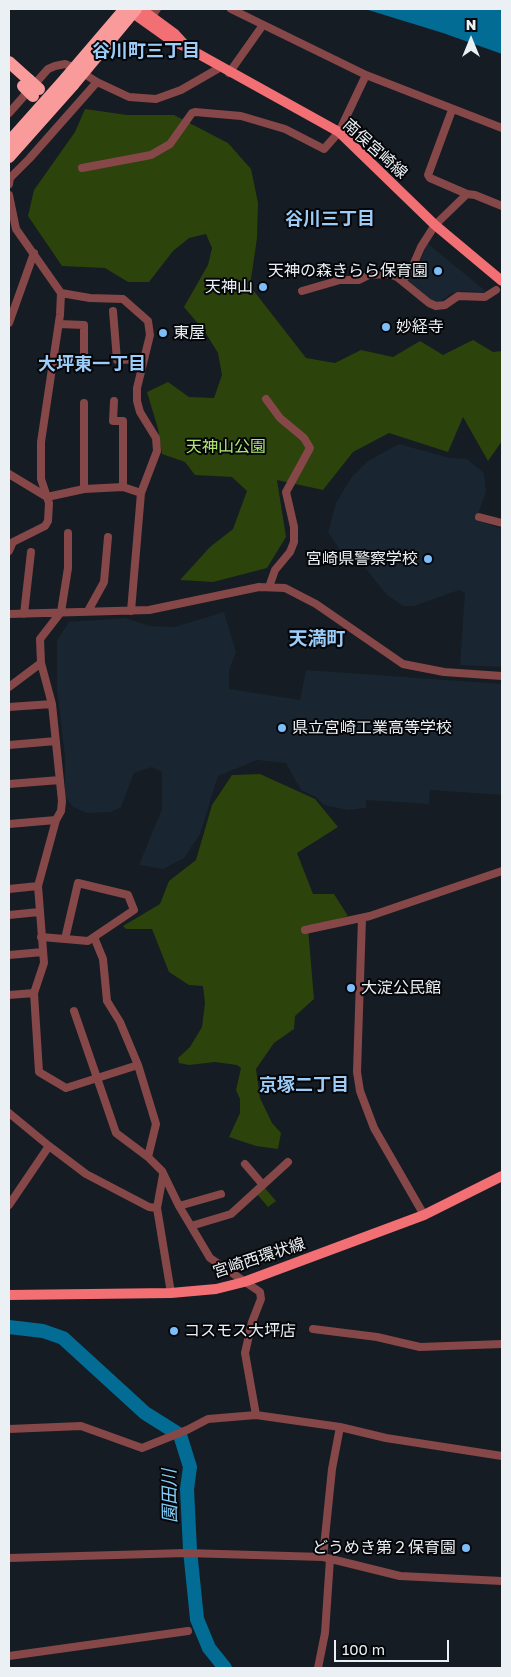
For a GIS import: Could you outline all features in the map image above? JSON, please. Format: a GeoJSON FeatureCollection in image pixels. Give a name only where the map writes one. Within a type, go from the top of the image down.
{"type":"FeatureCollection","features":[{"type":"Feature","properties":{"kind":"highway"},"geometry":{"type":"LineString","coordinates":[[69,82],[126,9]]}},
{"type":"Feature","properties":{"kind":"highway"},"geometry":{"type":"LineString","coordinates":[[9,142],[45,100],[69,82],[136,9]]}},
{"type":"Feature","properties":{"kind":"highway"},"geometry":{"type":"LineString","coordinates":[[9,62],[26,83],[45,100]]}},
{"type":"Feature","properties":{"kind":"highway"},"geometry":{"type":"LineString","coordinates":[[9,73],[26,83]]}},
{"type":"Feature","properties":{"kind":"highway"},"geometry":{"type":"LineString","coordinates":[[9,157],[45,100]]}},
{"type":"Feature","properties":{"kind":"main road","name":"南俣宮崎線"},"geometry":{"type":"LineString","coordinates":[[126,9],[172,41],[338,132],[435,225],[502,281]]}},
{"type":"Feature","properties":{"kind":"main road","name":"南俣宮崎線"},"geometry":{"type":"LineString","coordinates":[[142,9],[154,12],[186,47]]}},
{"type":"Feature","properties":{"kind":"main road","name":"宮崎西環状線"},"geometry":{"type":"LineString","coordinates":[[9,1296],[171,1293],[216,1289],[244,1282],[424,1215],[502,1176]]}},
{"type":"Feature","properties":{"kind":"street"},"geometry":{"type":"LineString","coordinates":[[231,9],[366,75],[502,128]]}},
{"type":"Feature","properties":{"kind":"street"},"geometry":{"type":"LineString","coordinates":[[9,113],[48,69],[65,64],[128,97],[156,99],[225,70],[263,25]]}},
{"type":"Feature","properties":{"kind":"street"},"geometry":{"type":"LineString","coordinates":[[82,168],[151,155],[170,144],[195,112],[241,116],[285,129],[324,149],[338,132],[366,75]]}},
{"type":"Feature","properties":{"kind":"street"},"geometry":{"type":"LineString","coordinates":[[9,184],[10,178],[30,159],[97,82]]}},
{"type":"Feature","properties":{"kind":"street"},"geometry":{"type":"LineString","coordinates":[[452,110],[428,175],[430,178],[467,194],[475,194],[502,206]]}},
{"type":"Feature","properties":{"kind":"street"},"geometry":{"type":"LineString","coordinates":[[402,282],[411,270],[421,247],[435,225],[467,194]]}},
{"type":"Feature","properties":{"kind":"street"},"geometry":{"type":"LineString","coordinates":[[9,195],[11,220],[61,293],[59,324],[41,442],[42,478],[49,509],[46,526],[10,546]]}},
{"type":"Feature","properties":{"kind":"street"},"geometry":{"type":"LineString","coordinates":[[9,322],[34,253]]}},
{"type":"Feature","properties":{"kind":"street"},"geometry":{"type":"LineString","coordinates":[[302,291],[340,280],[358,280],[369,275],[389,274],[429,304],[436,306],[445,304],[458,296],[485,297],[496,290]]}},
{"type":"Feature","properties":{"kind":"street"},"geometry":{"type":"LineString","coordinates":[[61,293],[90,298],[124,299],[130,302],[148,321],[150,335],[137,388],[137,400],[140,412],[156,438],[158,452],[141,494],[132,611]]}},
{"type":"Feature","properties":{"kind":"street"},"geometry":{"type":"LineString","coordinates":[[114,311],[117,360],[144,359]]}},
{"type":"Feature","properties":{"kind":"street"},"geometry":{"type":"LineString","coordinates":[[53,364],[84,364],[84,325],[59,324]]}},
{"type":"Feature","properties":{"kind":"street"},"geometry":{"type":"LineString","coordinates":[[266,399],[280,418],[304,438],[310,448],[286,492],[294,527],[294,542],[290,552],[275,570],[269,587]]}},
{"type":"Feature","properties":{"kind":"street"},"geometry":{"type":"LineString","coordinates":[[114,401],[113,421],[123,421],[123,488]]}},
{"type":"Feature","properties":{"kind":"street"},"geometry":{"type":"LineString","coordinates":[[84,403],[84,489]]}},
{"type":"Feature","properties":{"kind":"street"},"geometry":{"type":"LineString","coordinates":[[9,474],[47,497],[84,489],[123,488],[141,494]]}},
{"type":"Feature","properties":{"kind":"street"},"geometry":{"type":"LineString","coordinates":[[479,517],[502,524]]}},
{"type":"Feature","properties":{"kind":"street"},"geometry":{"type":"LineString","coordinates":[[68,533],[68,568],[61,612],[40,640],[41,662],[52,704],[62,811],[56,820],[38,886],[44,963],[34,993],[39,1072],[66,1088],[138,1065]]}},
{"type":"Feature","properties":{"kind":"street"},"geometry":{"type":"LineString","coordinates":[[88,611],[104,582],[108,537]]}},
{"type":"Feature","properties":{"kind":"street"},"geometry":{"type":"LineString","coordinates":[[24,614],[31,552]]}},
{"type":"Feature","properties":{"kind":"street"},"geometry":{"type":"LineString","coordinates":[[9,614],[132,611],[165,608],[269,587],[285,588],[300,594],[403,664],[444,672],[502,676]]}},
{"type":"Feature","properties":{"kind":"street"},"geometry":{"type":"LineString","coordinates":[[9,687],[41,662]]}},
{"type":"Feature","properties":{"kind":"street"},"geometry":{"type":"LineString","coordinates":[[9,707],[52,704]]}},
{"type":"Feature","properties":{"kind":"street"},"geometry":{"type":"LineString","coordinates":[[9,745],[56,741]]}},
{"type":"Feature","properties":{"kind":"street"},"geometry":{"type":"LineString","coordinates":[[9,784],[60,780]]}},
{"type":"Feature","properties":{"kind":"street"},"geometry":{"type":"LineString","coordinates":[[9,824],[56,820]]}},
{"type":"Feature","properties":{"kind":"street"},"geometry":{"type":"LineString","coordinates":[[305,930],[362,918],[502,871]]}},
{"type":"Feature","properties":{"kind":"street"},"geometry":{"type":"LineString","coordinates":[[42,937],[64,939],[88,941],[134,910],[128,895],[78,883],[64,939]]}},
{"type":"Feature","properties":{"kind":"street"},"geometry":{"type":"LineString","coordinates":[[9,889],[38,886]]}},
{"type":"Feature","properties":{"kind":"street"},"geometry":{"type":"LineString","coordinates":[[9,915],[39,912]]}},
{"type":"Feature","properties":{"kind":"street"},"geometry":{"type":"LineString","coordinates":[[362,918],[357,1072],[360,1091],[374,1128],[424,1215]]}},
{"type":"Feature","properties":{"kind":"street"},"geometry":{"type":"LineString","coordinates":[[94,937],[103,959],[107,1001],[120,1022],[138,1065],[156,1124],[148,1157]]}},
{"type":"Feature","properties":{"kind":"street"},"geometry":{"type":"LineString","coordinates":[[9,955],[43,952]]}},
{"type":"Feature","properties":{"kind":"street"},"geometry":{"type":"LineString","coordinates":[[9,995],[34,993]]}},
{"type":"Feature","properties":{"kind":"street"},"geometry":{"type":"LineString","coordinates":[[74,1010],[116,1133],[162,1170],[179,1206],[210,1258],[260,1292],[261,1299],[252,1322],[245,1353],[247,1374],[257,1408],[256,1415]]}},
{"type":"Feature","properties":{"kind":"street"},"geometry":{"type":"LineString","coordinates":[[9,1113],[48,1146],[104,1184],[149,1207],[157,1208]]}},
{"type":"Feature","properties":{"kind":"street"},"geometry":{"type":"LineString","coordinates":[[9,1205],[48,1146]]}},
{"type":"Feature","properties":{"kind":"street"},"geometry":{"type":"LineString","coordinates":[[191,1226],[231,1214],[288,1162]]}},
{"type":"Feature","properties":{"kind":"street"},"geometry":{"type":"LineString","coordinates":[[245,1164],[263,1185]]}},
{"type":"Feature","properties":{"kind":"street"},"geometry":{"type":"LineString","coordinates":[[163,1175],[157,1208],[171,1293]]}},
{"type":"Feature","properties":{"kind":"street"},"geometry":{"type":"LineString","coordinates":[[179,1206],[221,1194]]}},
{"type":"Feature","properties":{"kind":"street"},"geometry":{"type":"LineString","coordinates":[[313,1329],[377,1337],[420,1347],[502,1344]]}},
{"type":"Feature","properties":{"kind":"street"},"geometry":{"type":"LineString","coordinates":[[9,1429],[81,1426],[142,1448],[208,1419],[256,1415],[340,1427],[386,1438],[502,1456]]}},
{"type":"Feature","properties":{"kind":"street"},"geometry":{"type":"LineString","coordinates":[[318,1668],[325,1633],[326,1558],[332,1469],[340,1427]]}},
{"type":"Feature","properties":{"kind":"street"},"geometry":{"type":"LineString","coordinates":[[9,1558],[186,1553],[326,1558],[400,1576],[502,1581]]}},
{"type":"Feature","properties":{"kind":"street"},"geometry":{"type":"LineString","coordinates":[[9,1656],[188,1631]]}},
{"type":"Feature","properties":{"kind":"shaded area","name":"天神の森きらら保育園"},"geometry":{"type":"Polygon","coordinates":[[[427,243],[487,292],[461,291],[452,293],[440,302],[433,302],[407,280],[420,262],[427,243]]]}},
{"type":"Feature","properties":{"kind":"shaded area","name":"宮崎県警察学校"},"geometry":{"type":"Polygon","coordinates":[[[399,444],[450,458],[467,459],[484,473],[486,492],[476,520],[502,529],[502,667],[460,665],[465,593],[459,590],[414,606],[403,606],[387,595],[366,569],[340,550],[328,532],[336,503],[351,478],[368,461],[399,444]]]}},
{"type":"Feature","properties":{"kind":"shaded area","name":"県立宮崎工業高等学校"},"geometry":{"type":"Polygon","coordinates":[[[224,612],[236,652],[229,670],[229,689],[300,700],[306,670],[502,684],[502,795],[430,790],[429,804],[366,800],[366,808],[348,810],[324,805],[316,797],[301,790],[286,763],[257,760],[218,776],[200,834],[184,858],[163,869],[139,865],[162,809],[162,772],[152,767],[134,773],[121,807],[111,812],[87,813],[73,807],[65,796],[65,757],[57,690],[57,640],[69,622],[125,618],[150,626],[175,627],[224,612]]]}},
{"type":"Feature","properties":{"kind":"green space","name":"天神山公園"},"geometry":{"type":"Polygon","coordinates":[[[85,109],[127,115],[174,115],[228,143],[251,169],[258,203],[257,238],[250,286],[306,358],[335,363],[361,350],[393,357],[420,341],[443,355],[473,340],[493,352],[502,351],[502,441],[488,461],[463,417],[448,452],[389,433],[353,452],[323,490],[277,480],[286,537],[267,568],[213,582],[180,580],[210,547],[233,529],[247,491],[232,477],[195,475],[185,462],[162,454],[158,429],[147,392],[168,382],[189,397],[214,398],[222,375],[218,353],[205,332],[184,307],[208,265],[212,248],[206,234],[189,238],[173,251],[149,282],[128,282],[105,268],[62,266],[28,216],[34,190],[75,132],[85,109]]]}},
{"type":"Feature","properties":{"kind":"green space"},"geometry":{"type":"Polygon","coordinates":[[[260,774],[315,799],[338,827],[297,853],[313,894],[334,894],[348,916],[308,928],[314,999],[295,1016],[294,1029],[274,1043],[256,1069],[260,1098],[272,1123],[281,1133],[278,1149],[256,1146],[229,1137],[240,1113],[240,1099],[236,1090],[241,1068],[237,1065],[215,1062],[189,1065],[179,1063],[178,1058],[190,1047],[202,1027],[205,1003],[203,986],[189,985],[169,972],[152,929],[126,929],[123,926],[160,904],[169,881],[196,860],[212,805],[232,775],[260,774]]]}},
{"type":"Feature","properties":{"kind":"green space"},"geometry":{"type":"Polygon","coordinates":[[[264,1187],[276,1201],[268,1207],[256,1193],[264,1187]]]}},
{"type":"Feature","properties":{"kind":"water"},"geometry":{"type":"Polygon","coordinates":[[[365,9],[502,9],[502,54],[443,33],[365,9]]]}},
{"type":"Feature","properties":{"kind":"waterway","name":"園田川"},"geometry":{"type":"LineString","coordinates":[[9,1327],[43,1331],[63,1338],[145,1413],[180,1435],[190,1467],[187,1489],[190,1550],[197,1619],[209,1648],[225,1668]]}},
{"type":"Feature","properties":{"kind":"place","name":"天神の森きらら保育園"},"geometry":{"type":"Point","coordinates":[438,271]}},
{"type":"Feature","properties":{"kind":"place","name":"天神山"},"geometry":{"type":"Point","coordinates":[263,287]}},
{"type":"Feature","properties":{"kind":"place","name":"妙経寺"},"geometry":{"type":"Point","coordinates":[386,327]}},
{"type":"Feature","properties":{"kind":"place","name":"東屋"},"geometry":{"type":"Point","coordinates":[163,333]}},
{"type":"Feature","properties":{"kind":"place","name":"宮崎県警察学校"},"geometry":{"type":"Point","coordinates":[428,559]}},
{"type":"Feature","properties":{"kind":"place","name":"県立宮崎工業高等学校"},"geometry":{"type":"Point","coordinates":[282,728]}},
{"type":"Feature","properties":{"kind":"place","name":"大淀公民館"},"geometry":{"type":"Point","coordinates":[351,988]}},
{"type":"Feature","properties":{"kind":"place","name":"コスモス大坪店"},"geometry":{"type":"Point","coordinates":[174,1331]}},
{"type":"Feature","properties":{"kind":"place","name":"どうめき第２保育園"},"geometry":{"type":"Point","coordinates":[466,1548]}},
{"type":"Feature","properties":{"kind":"district","name":"谷川町三丁目"},"geometry":{"type":"Point","coordinates":[146,51]}},
{"type":"Feature","properties":{"kind":"district","name":"谷川三丁目"},"geometry":{"type":"Point","coordinates":[330,219]}},
{"type":"Feature","properties":{"kind":"district","name":"大坪東一丁目"},"geometry":{"type":"Point","coordinates":[92,364]}},
{"type":"Feature","properties":{"kind":"district","name":"天満町"},"geometry":{"type":"Point","coordinates":[317,639]}},
{"type":"Feature","properties":{"kind":"district","name":"京塚二丁目"},"geometry":{"type":"Point","coordinates":[304,1085]}}]}
